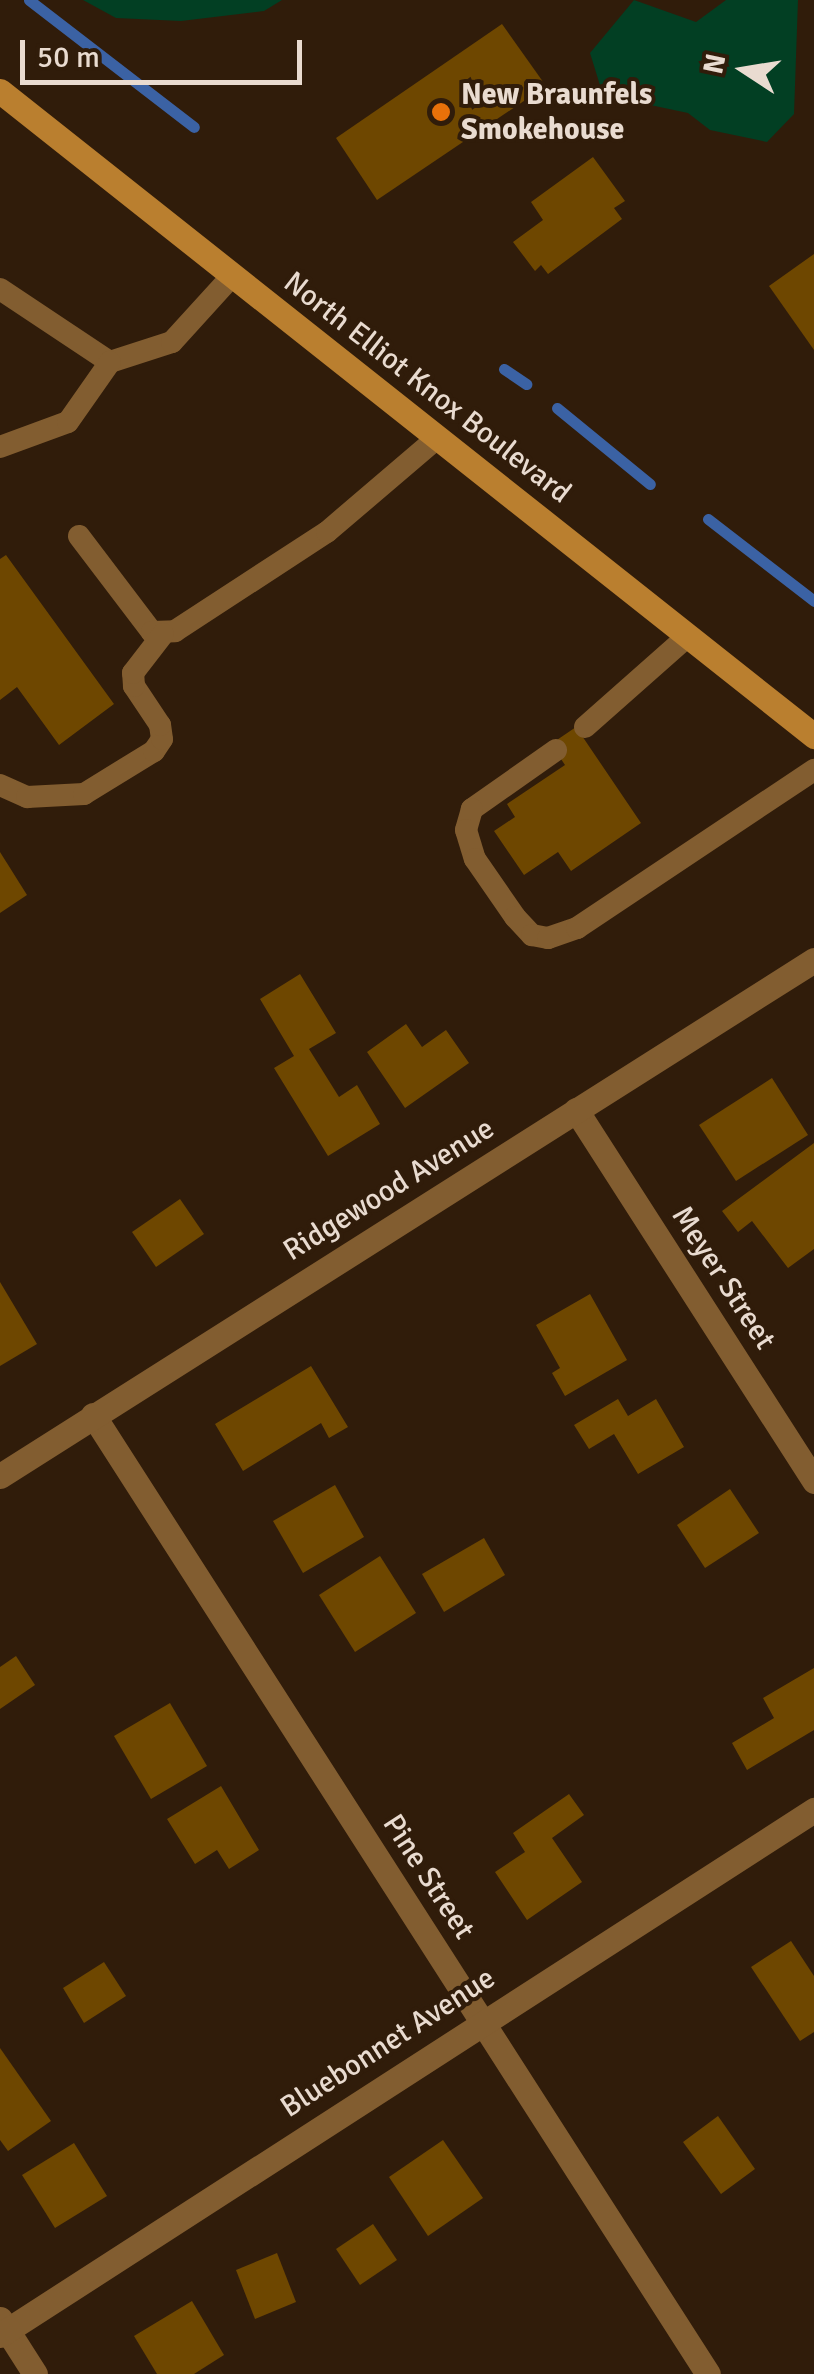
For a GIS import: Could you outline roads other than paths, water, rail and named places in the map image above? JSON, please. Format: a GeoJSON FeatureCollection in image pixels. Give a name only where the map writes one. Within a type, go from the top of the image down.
{"type":"FeatureCollection","features":[{"type":"Feature","properties":{"kind":"main road","name":"North Elliot Knox Boulevard"},"geometry":{"type":"LineString","coordinates":[[0,91],[814,736]]}},
{"type":"Feature","properties":{"kind":"street","name":"Ridgewood Avenue"},"geometry":{"type":"LineString","coordinates":[[0,1476],[814,960]]}},
{"type":"Feature","properties":{"kind":"street","name":"Meyer Street"},"geometry":{"type":"LineString","coordinates":[[576,1110],[814,1482]]}},
{"type":"Feature","properties":{"kind":"street","name":"Pine Street"},"geometry":{"type":"LineString","coordinates":[[93,1415],[708,2374]]}},
{"type":"Feature","properties":{"kind":"street","name":"Bluebonnet Avenue"},"geometry":{"type":"LineString","coordinates":[[2,2328],[814,1810]]}},
{"type":"Feature","properties":{"kind":"street"},"geometry":{"type":"LineString","coordinates":[[2,2328],[35,2374]]}},
{"type":"Feature","properties":{"kind":"lane"},"geometry":{"type":"LineString","coordinates":[[0,447],[68,422],[110,362],[172,342],[232,276]]}},
{"type":"Feature","properties":{"kind":"lane"},"geometry":{"type":"LineString","coordinates":[[0,288],[110,362]]}},
{"type":"Feature","properties":{"kind":"lane"},"geometry":{"type":"LineString","coordinates":[[0,785],[28,797],[84,794],[154,751],[162,739],[160,725],[134,686],[134,674],[163,634],[327,532],[437,438]]}},
{"type":"Feature","properties":{"kind":"lane"},"geometry":{"type":"LineString","coordinates":[[79,536],[152,632],[163,634]]}},
{"type":"Feature","properties":{"kind":"lane"},"geometry":{"type":"LineString","coordinates":[[585,727],[688,636]]}},
{"type":"Feature","properties":{"kind":"lane"},"geometry":{"type":"LineString","coordinates":[[556,750],[472,809],[466,830],[475,859],[515,917],[532,935],[548,938],[577,928],[814,770]]}},
{"type":"Feature","properties":{"kind":"waterway"},"geometry":{"type":"LineString","coordinates":[[29,0],[194,127]]}},
{"type":"Feature","properties":{"kind":"waterway"},"geometry":{"type":"LineString","coordinates":[[504,369],[526,384]]}},
{"type":"Feature","properties":{"kind":"waterway"},"geometry":{"type":"LineString","coordinates":[[557,408],[650,484]]}},
{"type":"Feature","properties":{"kind":"waterway"},"geometry":{"type":"LineString","coordinates":[[708,519],[814,601]]}},
{"type":"Feature","properties":{"kind":"place","name":"New Braunfels Smokehouse"},"geometry":{"type":"Point","coordinates":[441,112]}}]}
